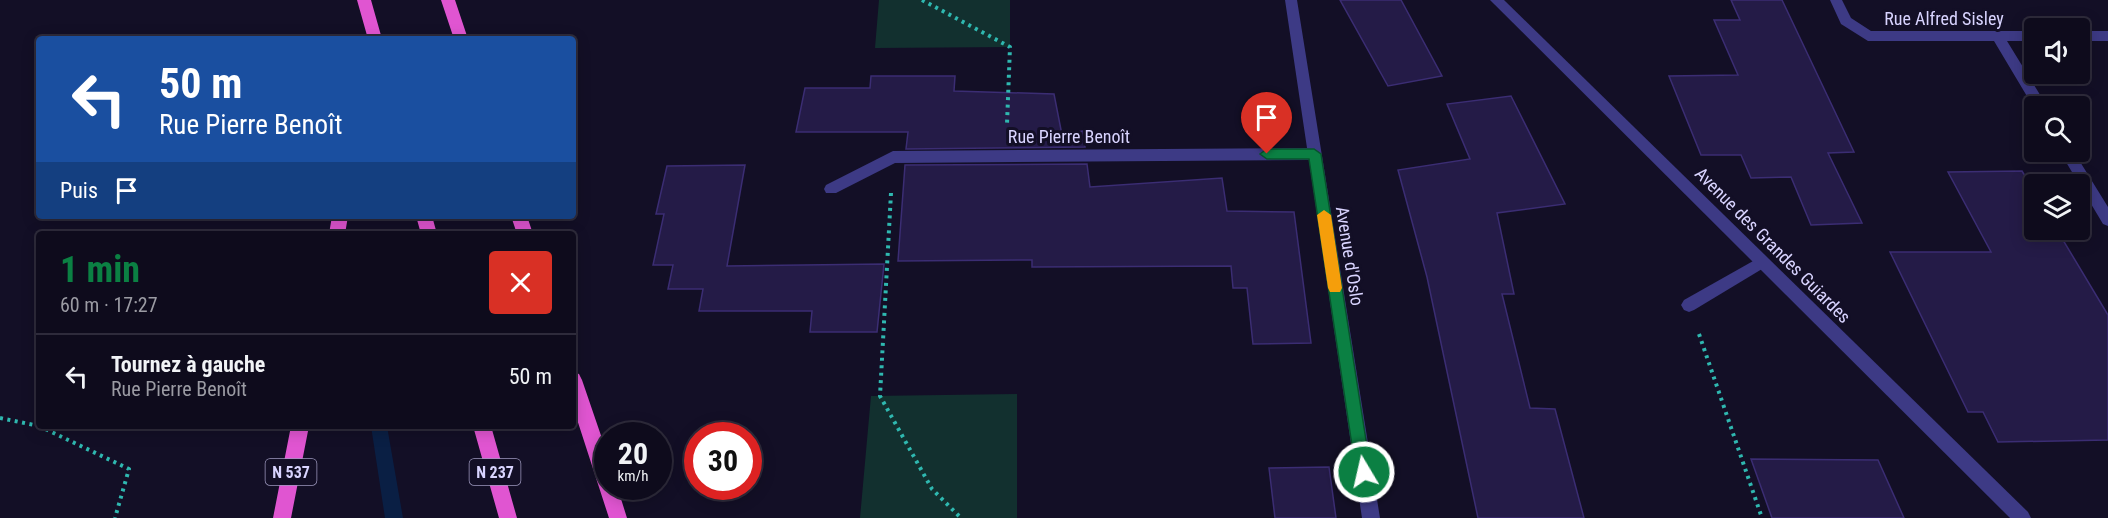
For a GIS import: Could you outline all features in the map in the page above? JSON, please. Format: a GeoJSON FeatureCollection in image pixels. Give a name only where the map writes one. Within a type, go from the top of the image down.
{"type":"FeatureCollection","features":[{"type":"Feature","properties":{"kind":"highway"},"geometry":{"type":"LineString","coordinates":[[364,0],[374,36]]}},
{"type":"Feature","properties":{"kind":"highway"},"geometry":{"type":"LineString","coordinates":[[448,0],[460,36]]}},
{"type":"Feature","properties":{"kind":"highway"},"geometry":{"type":"LineString","coordinates":[[363,36],[369,16]]}},
{"type":"Feature","properties":{"kind":"highway"},"geometry":{"type":"LineString","coordinates":[[576,389],[594,443]]}},
{"type":"Feature","properties":{"kind":"highway","name":"N 537"},"geometry":{"type":"LineString","coordinates":[[282,518],[299,429]]}},
{"type":"Feature","properties":{"kind":"highway","name":"N 237"},"geometry":{"type":"LineString","coordinates":[[484,429],[508,518]]}},
{"type":"Feature","properties":{"kind":"highway"},"geometry":{"type":"LineString","coordinates":[[613,500],[618,518]]}},
{"type":"Feature","properties":{"kind":"street","name":"Avenue d'Oslo"},"geometry":{"type":"LineString","coordinates":[[1291,0],[1371,518]]}},
{"type":"Feature","properties":{"kind":"street","name":"Avenue des Grandes Guiardes"},"geometry":{"type":"LineString","coordinates":[[1496,0],[2022,518]]}},
{"type":"Feature","properties":{"kind":"street","name":"Rue Alfred Sisley"},"geometry":{"type":"LineString","coordinates":[[1836,0],[1846,21],[1868,36],[2024,36]]}},
{"type":"Feature","properties":{"kind":"street"},"geometry":{"type":"LineString","coordinates":[[1997,35],[2034,96]]}},
{"type":"Feature","properties":{"kind":"street"},"geometry":{"type":"LineString","coordinates":[[2090,36],[2108,36]]}},
{"type":"Feature","properties":{"kind":"street","name":"Rue Pierre Benoît"},"geometry":{"type":"LineString","coordinates":[[831,189],[893,157],[1314,154]]}},
{"type":"Feature","properties":{"kind":"street"},"geometry":{"type":"LineString","coordinates":[[2073,162],[2108,220]]}},
{"type":"Feature","properties":{"kind":"street"},"geometry":{"type":"LineString","coordinates":[[1689,305],[1762,262]]}},
{"type":"Feature","properties":{"kind":"path"},"geometry":{"type":"LineString","coordinates":[[922,0],[1010,47],[1006,156]]}},
{"type":"Feature","properties":{"kind":"path"},"geometry":{"type":"LineString","coordinates":[[893,157],[880,396],[932,489],[961,518]]}},
{"type":"Feature","properties":{"kind":"path"},"geometry":{"type":"LineString","coordinates":[[1689,305],[1762,518]]}},
{"type":"Feature","properties":{"kind":"path"},"geometry":{"type":"LineString","coordinates":[[0,418],[36,425]]}},
{"type":"Feature","properties":{"kind":"path"},"geometry":{"type":"LineString","coordinates":[[45,429],[129,468],[115,518]]}},
{"type":"Feature","properties":{"kind":"green space"},"geometry":{"type":"Polygon","coordinates":[[[879,0],[1010,0],[1010,47],[875,48],[879,0]]]}},
{"type":"Feature","properties":{"kind":"green space"},"geometry":{"type":"Polygon","coordinates":[[[1017,394],[1017,518],[860,518],[871,396],[1017,394]]]}},
{"type":"Feature","properties":{"kind":"building"},"geometry":{"type":"Polygon","coordinates":[[[1340,0],[1401,0],[1442,76],[1388,86],[1340,0]]]}},
{"type":"Feature","properties":{"kind":"building"},"geometry":{"type":"Polygon","coordinates":[[[1731,0],[1782,0],[1854,152],[1828,153],[1862,223],[1811,225],[1791,177],[1751,178],[1741,155],[1701,155],[1669,76],[1738,75],[1714,20],[1740,20],[1731,0]]]}},
{"type":"Feature","properties":{"kind":"building"},"geometry":{"type":"Polygon","coordinates":[[[871,76],[955,76],[954,91],[1054,94],[1062,135],[1083,131],[1085,147],[906,149],[908,132],[796,132],[805,88],[870,88],[871,76]]]}},
{"type":"Feature","properties":{"kind":"building"},"geometry":{"type":"Polygon","coordinates":[[[1511,96],[1565,204],[1497,213],[1514,294],[1502,294],[1530,408],[1555,409],[1584,518],[1478,518],[1427,277],[1398,170],[1470,159],[1447,104],[1511,96]]]}},
{"type":"Feature","properties":{"kind":"building"},"geometry":{"type":"Polygon","coordinates":[[[1087,164],[1090,187],[1222,178],[1227,211],[1294,212],[1311,343],[1253,344],[1247,288],[1233,288],[1231,266],[1032,267],[1032,260],[898,261],[905,165],[1087,164]]]}},
{"type":"Feature","properties":{"kind":"building"},"geometry":{"type":"Polygon","coordinates":[[[745,165],[727,266],[884,264],[877,332],[810,332],[812,311],[699,311],[703,289],[668,289],[673,265],[653,265],[664,214],[656,214],[667,166],[745,165]]]}},
{"type":"Feature","properties":{"kind":"building"},"geometry":{"type":"Polygon","coordinates":[[[2022,171],[2024,174],[2024,240],[2063,240],[2108,315],[2108,440],[1998,442],[1983,412],[1968,412],[1890,252],[1991,252],[1948,172],[2022,171]]]}},
{"type":"Feature","properties":{"kind":"building"},"geometry":{"type":"Polygon","coordinates":[[[1751,459],[1878,460],[1904,518],[1772,518],[1751,459]]]}},
{"type":"Feature","properties":{"kind":"building"},"geometry":{"type":"Polygon","coordinates":[[[1329,467],[1336,518],[1275,518],[1269,468],[1329,467]]]}},
{"type":"Feature","properties":{"kind":"waterway"},"geometry":{"type":"LineString","coordinates":[[379,429],[394,518]]}},
{"type":"Feature","properties":{"kind":"slow traffic"},"geometry":{"type":"LineString","coordinates":[[1324,215],[1335,288]]}},
{"type":"Feature","properties":{"kind":"route"},"geometry":{"type":"LineString","coordinates":[[1267,154],[1314,154],[1364,472]]}}]}
